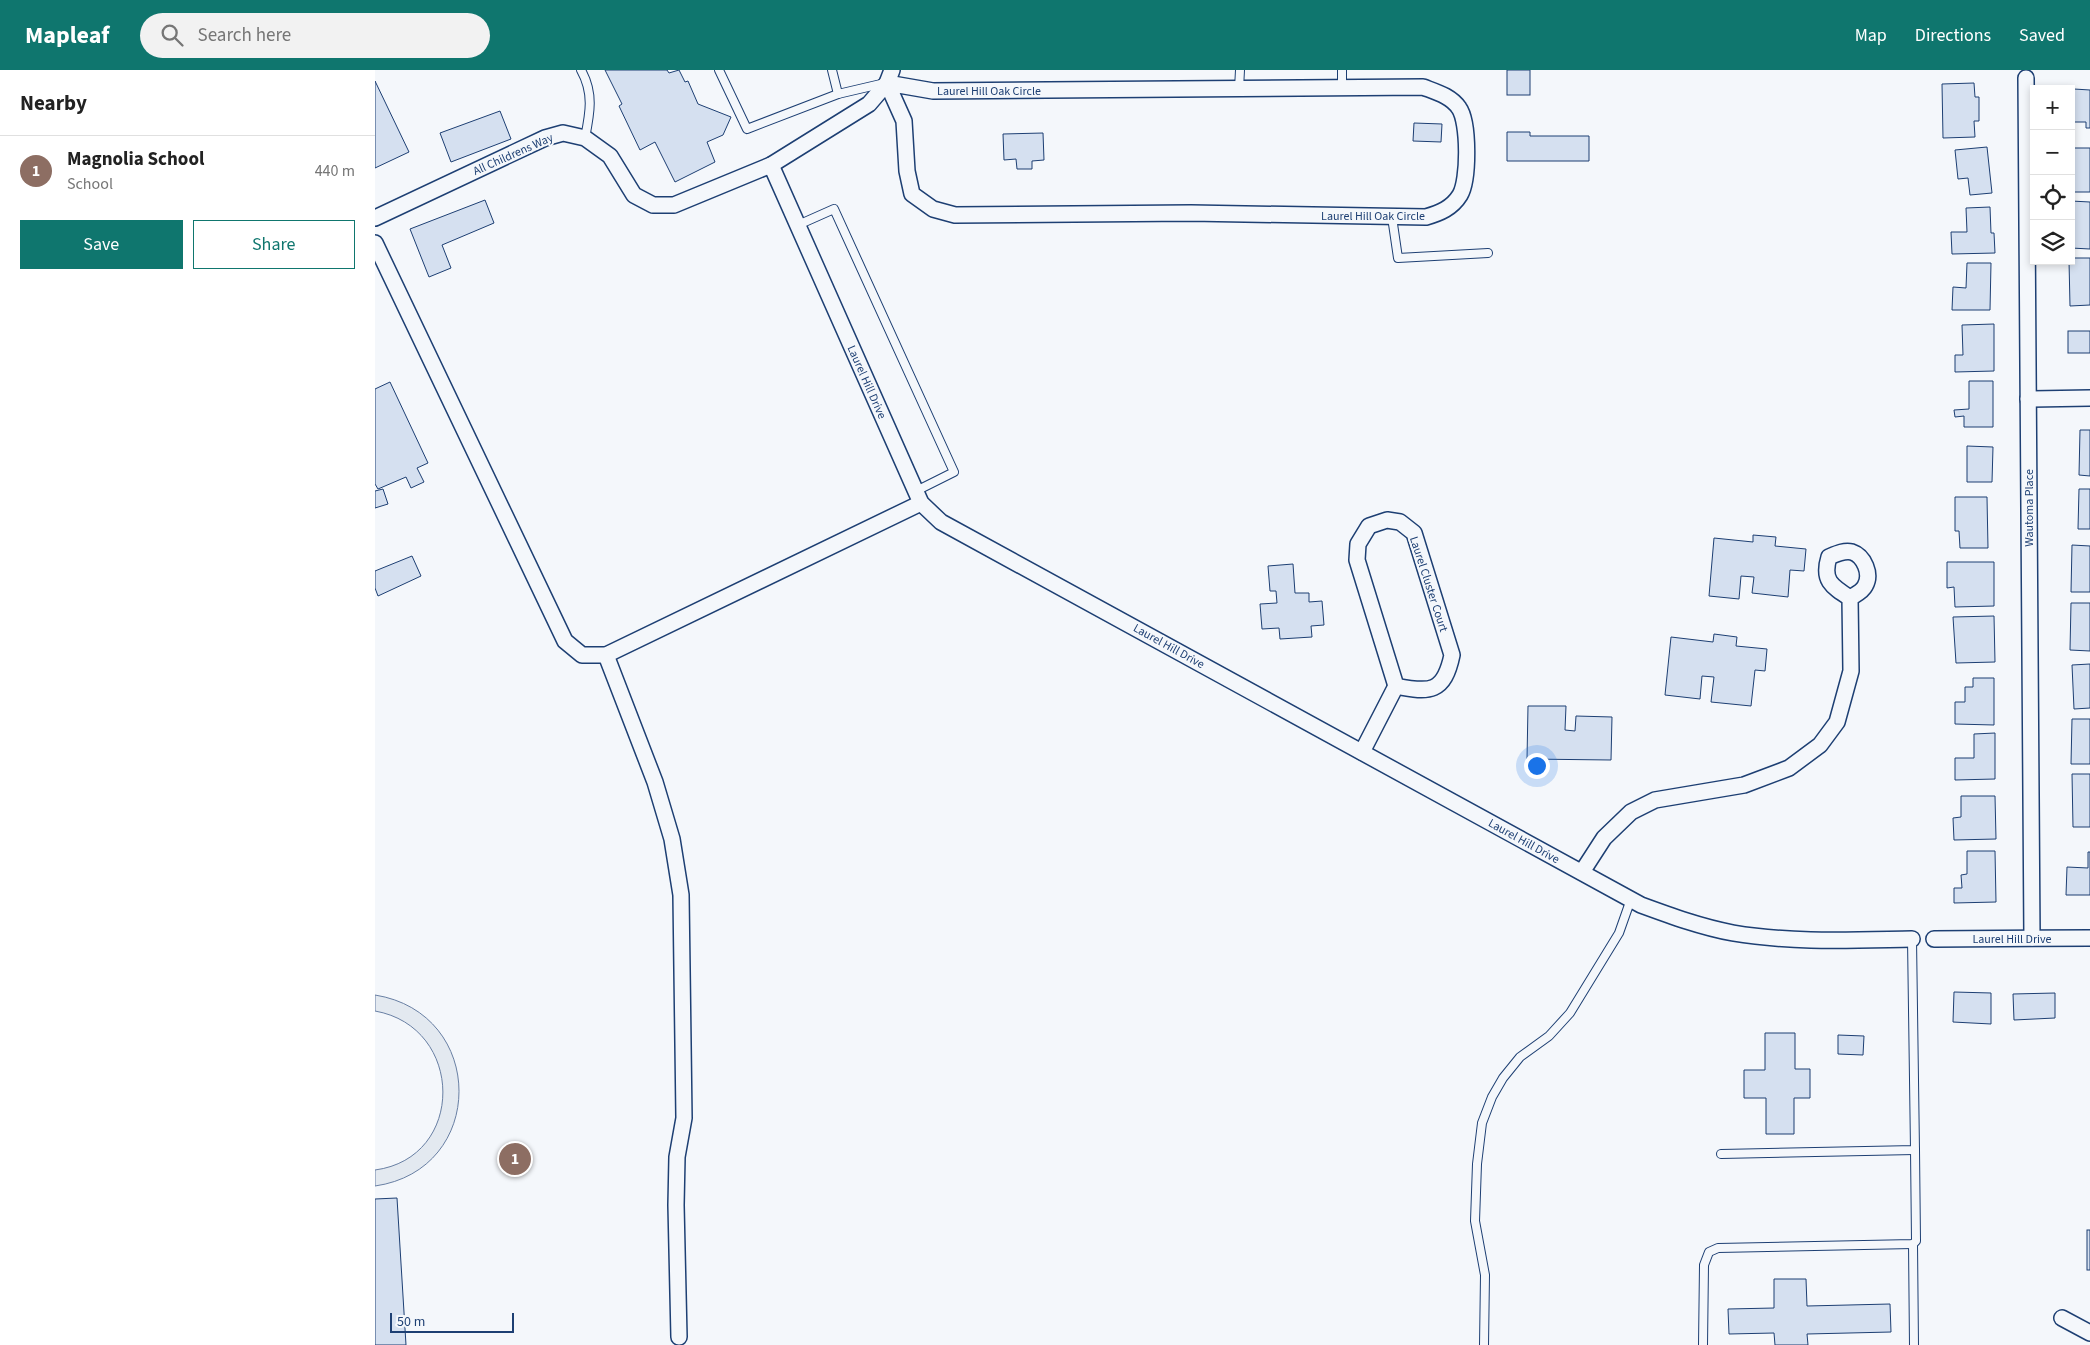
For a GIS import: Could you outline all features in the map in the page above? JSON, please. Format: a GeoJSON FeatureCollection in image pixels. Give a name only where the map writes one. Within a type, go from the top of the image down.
{"type":"FeatureCollection","features":[{"type":"Feature","properties":{"kind":"street","name":"Laurel Hill Oak Circle"},"geometry":{"type":"LineString","coordinates":[[890,76],[933,92],[1423,87],[1445,96],[1460,108],[1466,133],[1466,179],[1460,195],[1444,212],[1426,217],[1191,213],[955,215],[933,209],[912,194],[907,171],[904,121],[890,76]]}},
{"type":"Feature","properties":{"kind":"street"},"geometry":{"type":"LineString","coordinates":[[771,165],[869,104],[890,76]]}},
{"type":"Feature","properties":{"kind":"street","name":"Wautoma Place"},"geometry":{"type":"LineString","coordinates":[[2026,78],[2032,938]]}},
{"type":"Feature","properties":{"kind":"street","name":"All Childrens Way"},"geometry":{"type":"LineString","coordinates":[[375,218],[545,138],[563,133],[585,138],[610,156],[634,195],[653,205],[674,205],[771,165]]}},
{"type":"Feature","properties":{"kind":"street","name":"Laurel Hill Drive"},"geometry":{"type":"LineString","coordinates":[[771,165],[919,497],[941,522],[1631,899],[1686,922],[1733,933],[1807,940],[1912,939]]}},
{"type":"Feature","properties":{"kind":"street"},"geometry":{"type":"LineString","coordinates":[[375,243],[565,641],[582,655],[606,655],[919,497]]}},
{"type":"Feature","properties":{"kind":"street"},"geometry":{"type":"LineString","coordinates":[[2028,399],[2090,398]]}},
{"type":"Feature","properties":{"kind":"street","name":"Laurel Cluster Court"},"geometry":{"type":"LineString","coordinates":[[1387,520],[1400,522],[1414,533],[1452,655],[1449,672],[1441,684],[1421,691],[1396,686],[1357,560],[1358,544],[1369,526],[1387,520]]}},
{"type":"Feature","properties":{"kind":"street"},"geometry":{"type":"LineString","coordinates":[[1582,872],[1603,838],[1631,812],[1655,800],[1744,785],[1789,768],[1821,745],[1837,722],[1851,670],[1849,598]]}},
{"type":"Feature","properties":{"kind":"street"},"geometry":{"type":"LineString","coordinates":[[606,655],[655,782],[672,839],[681,895],[684,1118],[677,1157],[676,1205],[679,1337]]}},
{"type":"Feature","properties":{"kind":"street"},"geometry":{"type":"LineString","coordinates":[[1362,752],[1396,686]]}},
{"type":"Feature","properties":{"kind":"street","name":"Laurel Hill Drive"},"geometry":{"type":"LineString","coordinates":[[1934,939],[2090,938]]}},
{"type":"Feature","properties":{"kind":"street"},"geometry":{"type":"LineString","coordinates":[[2062,1318],[2090,1333]]}},
{"type":"Feature","properties":{"kind":"lane"},"geometry":{"type":"LineString","coordinates":[[581,70],[588,83],[590,114],[585,138]]}},
{"type":"Feature","properties":{"kind":"lane"},"geometry":{"type":"LineString","coordinates":[[719,70],[747,129],[890,76]]}},
{"type":"Feature","properties":{"kind":"lane"},"geometry":{"type":"LineString","coordinates":[[832,70],[838,94]]}},
{"type":"Feature","properties":{"kind":"lane"},"geometry":{"type":"LineString","coordinates":[[1239,70],[1239,89]]}},
{"type":"Feature","properties":{"kind":"lane"},"geometry":{"type":"LineString","coordinates":[[1341,88],[1342,70]]}},
{"type":"Feature","properties":{"kind":"lane"},"geometry":{"type":"LineString","coordinates":[[798,225],[835,209],[954,472],[919,497]]}},
{"type":"Feature","properties":{"kind":"lane"},"geometry":{"type":"LineString","coordinates":[[1392,216],[1398,258],[1488,253]]}},
{"type":"Feature","properties":{"kind":"lane"},"geometry":{"type":"LineString","coordinates":[[1483,1345],[1485,1275],[1475,1221],[1477,1164],[1483,1123],[1492,1097],[1503,1078],[1521,1057],[1549,1036],[1570,1013],[1619,933],[1631,899]]}},
{"type":"Feature","properties":{"kind":"lane"},"geometry":{"type":"LineString","coordinates":[[1912,939],[1916,1241],[1913,1244],[1914,1345]]}},
{"type":"Feature","properties":{"kind":"lane"},"geometry":{"type":"LineString","coordinates":[[1721,1154],[1915,1150]]}},
{"type":"Feature","properties":{"kind":"lane"},"geometry":{"type":"LineString","coordinates":[[1703,1345],[1704,1265],[1709,1252],[1718,1248],[1913,1244]]}},
{"type":"Feature","properties":{"kind":"shaded area"},"geometry":{"type":"Polygon","coordinates":[[[375,995],[412,1008],[438,1030],[454,1059],[459,1091],[454,1123],[438,1152],[412,1174],[375,1186],[375,1170],[405,1160],[426,1142],[439,1119],[443,1092],[439,1065],[426,1041],[405,1022],[375,1011],[375,995]]]}},
{"type":"Feature","properties":{"kind":"building"},"geometry":{"type":"Polygon","coordinates":[[[605,70],[667,70],[669,73],[679,70],[685,82],[688,81],[698,104],[731,117],[723,135],[707,142],[715,162],[675,182],[655,142],[640,150],[619,106],[622,104],[605,70]]]}},
{"type":"Feature","properties":{"kind":"building"},"geometry":{"type":"Polygon","coordinates":[[[1507,70],[1530,70],[1530,95],[1507,95],[1507,70]]]}},
{"type":"Feature","properties":{"kind":"building"},"geometry":{"type":"Polygon","coordinates":[[[375,81],[409,152],[375,168],[375,81]]]}},
{"type":"Feature","properties":{"kind":"building"},"geometry":{"type":"Polygon","coordinates":[[[1974,83],[1975,97],[1979,97],[1979,121],[1974,121],[1975,137],[1943,138],[1942,84],[1974,83]]]}},
{"type":"Feature","properties":{"kind":"building"},"geometry":{"type":"Polygon","coordinates":[[[2075,89],[2090,90],[2090,128],[2086,128],[2086,122],[2075,122],[2075,89]]]}},
{"type":"Feature","properties":{"kind":"building"},"geometry":{"type":"Polygon","coordinates":[[[500,111],[511,139],[451,162],[440,133],[500,111]]]}},
{"type":"Feature","properties":{"kind":"building"},"geometry":{"type":"Polygon","coordinates":[[[1414,123],[1442,124],[1441,142],[1413,141],[1414,123]]]}},
{"type":"Feature","properties":{"kind":"building"},"geometry":{"type":"Polygon","coordinates":[[[1507,132],[1530,132],[1530,136],[1589,136],[1589,161],[1507,161],[1507,132]]]}},
{"type":"Feature","properties":{"kind":"building"},"geometry":{"type":"Polygon","coordinates":[[[1043,133],[1044,160],[1032,161],[1032,169],[1017,169],[1016,159],[1004,160],[1003,134],[1043,133]]]}},
{"type":"Feature","properties":{"kind":"building"},"geometry":{"type":"Polygon","coordinates":[[[1987,147],[1992,193],[1970,195],[1968,178],[1958,179],[1955,150],[1987,147]]]}},
{"type":"Feature","properties":{"kind":"building"},"geometry":{"type":"Polygon","coordinates":[[[2075,148],[2090,148],[2090,192],[2075,192],[2075,148]]]}},
{"type":"Feature","properties":{"kind":"building"},"geometry":{"type":"Polygon","coordinates":[[[485,200],[494,223],[442,245],[451,268],[429,277],[410,229],[485,200]]]}},
{"type":"Feature","properties":{"kind":"building"},"geometry":{"type":"Polygon","coordinates":[[[2075,201],[2090,202],[2090,249],[2075,248],[2075,201]]]}},
{"type":"Feature","properties":{"kind":"building"},"geometry":{"type":"Polygon","coordinates":[[[1990,207],[1991,233],[1994,233],[1995,253],[1952,254],[1951,232],[1967,232],[1966,208],[1990,207]]]}},
{"type":"Feature","properties":{"kind":"building"},"geometry":{"type":"Polygon","coordinates":[[[2075,258],[2090,258],[2090,305],[2070,306],[2069,265],[2075,265],[2075,258]]]}},
{"type":"Feature","properties":{"kind":"building"},"geometry":{"type":"Polygon","coordinates":[[[1967,263],[1991,263],[1990,310],[1952,310],[1953,287],[1966,288],[1967,263]]]}},
{"type":"Feature","properties":{"kind":"building"},"geometry":{"type":"Polygon","coordinates":[[[1994,324],[1994,371],[1955,372],[1955,355],[1963,355],[1962,325],[1994,324]]]}},
{"type":"Feature","properties":{"kind":"building"},"geometry":{"type":"Polygon","coordinates":[[[2068,331],[2090,331],[2090,353],[2068,353],[2068,331]]]}},
{"type":"Feature","properties":{"kind":"building"},"geometry":{"type":"Polygon","coordinates":[[[1969,381],[1993,381],[1993,427],[1964,427],[1964,416],[1955,417],[1954,410],[1969,409],[1969,381]]]}},
{"type":"Feature","properties":{"kind":"building"},"geometry":{"type":"Polygon","coordinates":[[[390,382],[428,463],[417,468],[424,482],[411,488],[406,477],[378,489],[375,484],[375,389],[390,382]]]}},
{"type":"Feature","properties":{"kind":"building"},"geometry":{"type":"Polygon","coordinates":[[[2080,430],[2090,430],[2090,476],[2079,475],[2080,430]]]}},
{"type":"Feature","properties":{"kind":"building"},"geometry":{"type":"Polygon","coordinates":[[[1967,446],[1993,447],[1992,482],[1967,482],[1967,446]]]}},
{"type":"Feature","properties":{"kind":"building"},"geometry":{"type":"Polygon","coordinates":[[[383,489],[388,504],[375,508],[375,491],[383,489]]]}},
{"type":"Feature","properties":{"kind":"building"},"geometry":{"type":"Polygon","coordinates":[[[2079,489],[2090,489],[2090,529],[2078,529],[2079,489]]]}},
{"type":"Feature","properties":{"kind":"building"},"geometry":{"type":"Polygon","coordinates":[[[1955,497],[1987,497],[1988,548],[1960,548],[1959,531],[1955,531],[1955,497]]]}},
{"type":"Feature","properties":{"kind":"building"},"geometry":{"type":"Polygon","coordinates":[[[1753,535],[1776,537],[1775,546],[1806,549],[1804,571],[1790,570],[1788,597],[1752,593],[1754,577],[1741,576],[1739,599],[1709,596],[1714,538],[1753,542],[1753,535]]]}},
{"type":"Feature","properties":{"kind":"building"},"geometry":{"type":"Polygon","coordinates":[[[2072,545],[2090,546],[2090,592],[2071,592],[2072,545]]]}},
{"type":"Feature","properties":{"kind":"building"},"geometry":{"type":"Polygon","coordinates":[[[412,556],[421,576],[378,596],[375,588],[375,571],[412,556]]]}},
{"type":"Feature","properties":{"kind":"building"},"geometry":{"type":"Polygon","coordinates":[[[1947,562],[1994,562],[1994,606],[1955,607],[1954,587],[1947,588],[1947,562]]]}},
{"type":"Feature","properties":{"kind":"building"},"geometry":{"type":"Polygon","coordinates":[[[1293,564],[1295,593],[1309,593],[1309,602],[1322,601],[1324,625],[1311,626],[1312,637],[1280,639],[1279,628],[1262,629],[1260,604],[1277,603],[1276,591],[1270,591],[1268,566],[1293,564]]]}},
{"type":"Feature","properties":{"kind":"building"},"geometry":{"type":"Polygon","coordinates":[[[2071,603],[2090,603],[2090,651],[2070,650],[2071,603]]]}},
{"type":"Feature","properties":{"kind":"building"},"geometry":{"type":"Polygon","coordinates":[[[1994,616],[1995,662],[1956,663],[1953,617],[1994,616]]]}},
{"type":"Feature","properties":{"kind":"building"},"geometry":{"type":"Polygon","coordinates":[[[1714,634],[1737,637],[1736,646],[1767,649],[1765,671],[1755,670],[1751,706],[1711,702],[1714,677],[1702,676],[1700,699],[1665,695],[1671,637],[1713,642],[1714,634]]]}},
{"type":"Feature","properties":{"kind":"building"},"geometry":{"type":"Polygon","coordinates":[[[2090,664],[2090,708],[2074,709],[2072,665],[2090,664]]]}},
{"type":"Feature","properties":{"kind":"building"},"geometry":{"type":"Polygon","coordinates":[[[1973,678],[1994,678],[1994,725],[1955,724],[1955,702],[1965,702],[1965,687],[1973,687],[1973,678]]]}},
{"type":"Feature","properties":{"kind":"building"},"geometry":{"type":"Polygon","coordinates":[[[1528,706],[1566,706],[1565,730],[1575,731],[1576,716],[1612,717],[1611,760],[1527,759],[1528,706]]]}},
{"type":"Feature","properties":{"kind":"building"},"geometry":{"type":"Polygon","coordinates":[[[2072,719],[2090,719],[2090,764],[2071,764],[2072,719]]]}},
{"type":"Feature","properties":{"kind":"building"},"geometry":{"type":"Polygon","coordinates":[[[1995,733],[1995,779],[1955,780],[1955,758],[1974,758],[1974,734],[1995,733]]]}},
{"type":"Feature","properties":{"kind":"building"},"geometry":{"type":"Polygon","coordinates":[[[2072,774],[2090,774],[2090,827],[2073,827],[2072,774]]]}},
{"type":"Feature","properties":{"kind":"building"},"geometry":{"type":"Polygon","coordinates":[[[1961,796],[1995,796],[1996,839],[1954,840],[1953,818],[1961,817],[1961,796]]]}},
{"type":"Feature","properties":{"kind":"building"},"geometry":{"type":"Polygon","coordinates":[[[1967,851],[1995,851],[1996,902],[1954,903],[1954,888],[1962,888],[1961,875],[1967,874],[1967,851]]]}},
{"type":"Feature","properties":{"kind":"building"},"geometry":{"type":"Polygon","coordinates":[[[2088,852],[2090,852],[2090,895],[2066,895],[2067,867],[2088,868],[2088,852]]]}},
{"type":"Feature","properties":{"kind":"building"},"geometry":{"type":"Polygon","coordinates":[[[1954,992],[1991,993],[1991,1024],[1953,1022],[1954,992]]]}},
{"type":"Feature","properties":{"kind":"building"},"geometry":{"type":"Polygon","coordinates":[[[2055,993],[2055,1018],[2014,1020],[2013,994],[2055,993]]]}},
{"type":"Feature","properties":{"kind":"building"},"geometry":{"type":"Polygon","coordinates":[[[1765,1033],[1795,1033],[1795,1069],[1810,1069],[1810,1098],[1794,1098],[1794,1134],[1766,1134],[1766,1098],[1744,1098],[1744,1070],[1765,1070],[1765,1033]]]}},
{"type":"Feature","properties":{"kind":"building"},"geometry":{"type":"Polygon","coordinates":[[[1838,1035],[1864,1036],[1863,1055],[1838,1054],[1838,1035]]]}},
{"type":"Feature","properties":{"kind":"building"},"geometry":{"type":"Polygon","coordinates":[[[397,1198],[406,1345],[375,1345],[375,1199],[397,1198]]]}},
{"type":"Feature","properties":{"kind":"building"},"geometry":{"type":"Polygon","coordinates":[[[2087,1230],[2090,1230],[2090,1270],[2087,1270],[2087,1230]]]}},
{"type":"Feature","properties":{"kind":"building"},"geometry":{"type":"Polygon","coordinates":[[[1774,1279],[1806,1279],[1807,1306],[1890,1304],[1891,1332],[1807,1334],[1808,1345],[1775,1345],[1774,1333],[1729,1334],[1728,1309],[1774,1308],[1774,1279]]]}},
{"type":"Feature","properties":{"kind":"place","name":"Magnolia School"},"geometry":{"type":"Point","coordinates":[515,1159]}}]}
